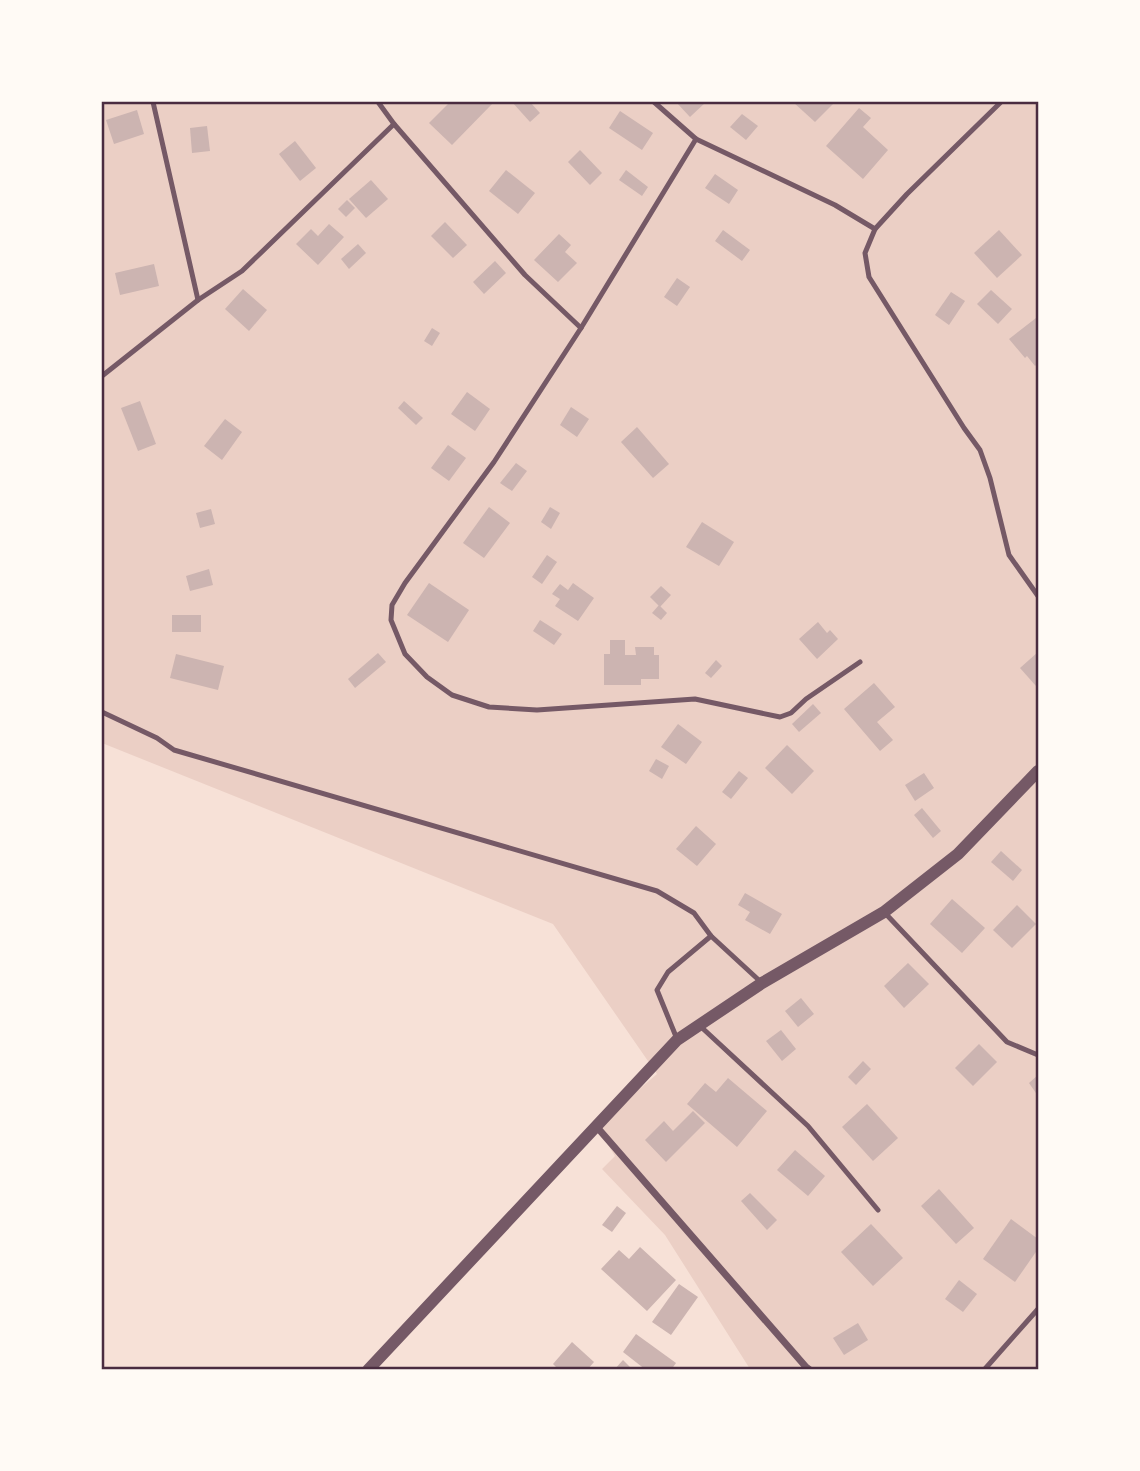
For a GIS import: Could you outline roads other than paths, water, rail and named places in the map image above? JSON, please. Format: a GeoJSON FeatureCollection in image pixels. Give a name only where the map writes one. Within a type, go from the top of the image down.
{"type":"FeatureCollection","features":[{"type":"Feature","properties":{"kind":"street"},"geometry":{"type":"LineString","coordinates":[[368,1370],[677,1040],[762,984],[884,912],[958,854],[1037,776]]}},
{"type":"Feature","properties":{"kind":"street"},"geometry":{"type":"LineString","coordinates":[[596,1126],[810,1370]]}},
{"type":"Feature","properties":{"kind":"lane"},"geometry":{"type":"LineString","coordinates":[[153,102],[198,300]]}},
{"type":"Feature","properties":{"kind":"lane"},"geometry":{"type":"LineString","coordinates":[[378,102],[525,275],[582,328]]}},
{"type":"Feature","properties":{"kind":"lane"},"geometry":{"type":"LineString","coordinates":[[654,102],[696,139],[835,205],[875,229]]}},
{"type":"Feature","properties":{"kind":"lane"},"geometry":{"type":"LineString","coordinates":[[1001,102],[875,229],[865,253],[869,277],[980,450],[990,478],[1009,555],[1038,596]]}},
{"type":"Feature","properties":{"kind":"lane"},"geometry":{"type":"LineString","coordinates":[[102,376],[198,300],[242,271],[394,124]]}},
{"type":"Feature","properties":{"kind":"lane"},"geometry":{"type":"LineString","coordinates":[[696,139],[582,328],[494,462],[405,583],[392,605],[391,620],[405,654],[427,677],[452,695],[489,707],[537,710],[695,699],[780,717],[791,713],[806,699],[860,662]]}},
{"type":"Feature","properties":{"kind":"lane"},"geometry":{"type":"LineString","coordinates":[[102,712],[157,738],[174,750],[657,891],[694,913],[711,936],[762,984]]}},
{"type":"Feature","properties":{"kind":"lane"},"geometry":{"type":"LineString","coordinates":[[884,912],[1007,1042],[1038,1055]]}},
{"type":"Feature","properties":{"kind":"lane"},"geometry":{"type":"LineString","coordinates":[[677,1040],[657,990],[668,972],[711,936]]}},
{"type":"Feature","properties":{"kind":"lane"},"geometry":{"type":"LineString","coordinates":[[699,1025],[808,1126],[878,1210]]}},
{"type":"Feature","properties":{"kind":"lane"},"geometry":{"type":"LineString","coordinates":[[984,1370],[1038,1309]]}}]}
